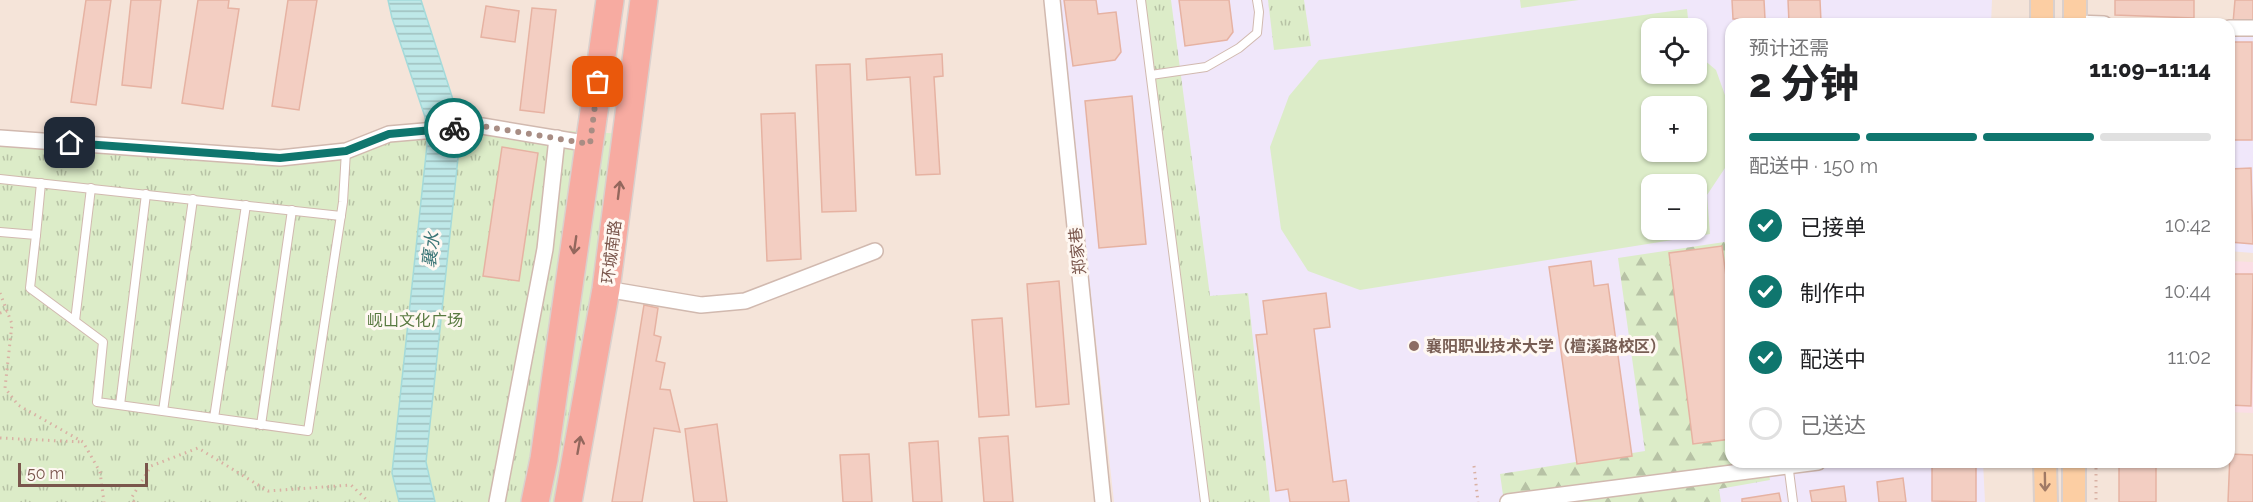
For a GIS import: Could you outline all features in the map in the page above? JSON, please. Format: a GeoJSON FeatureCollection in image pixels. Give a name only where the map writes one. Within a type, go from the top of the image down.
{"type":"FeatureCollection","features":[{"type":"Feature","properties":{"kind":"highway"},"geometry":{"type":"LineString","coordinates":[[535,502],[544,459],[610,0]]}},
{"type":"Feature","properties":{"kind":"highway","name":"环城南路"},"geometry":{"type":"LineString","coordinates":[[568,502],[606,289],[644,0]]}},
{"type":"Feature","properties":{"kind":"main road"},"geometry":{"type":"LineString","coordinates":[[2042,0],[2042,18]]}},
{"type":"Feature","properties":{"kind":"main road"},"geometry":{"type":"LineString","coordinates":[[2075,0],[2075,18]]}},
{"type":"Feature","properties":{"kind":"main road"},"geometry":{"type":"LineString","coordinates":[[2045,468],[2046,502]]}},
{"type":"Feature","properties":{"kind":"main road"},"geometry":{"type":"LineString","coordinates":[[2074,468],[2074,502]]}},
{"type":"Feature","properties":{"kind":"street","name":"郑家巷"},"geometry":{"type":"LineString","coordinates":[[1052,0],[1103,502]]}},
{"type":"Feature","properties":{"kind":"street"},"geometry":{"type":"LineString","coordinates":[[2235,28],[2253,28]]}},
{"type":"Feature","properties":{"kind":"street"},"geometry":{"type":"LineString","coordinates":[[0,138],[280,158],[346,151],[389,134],[482,126],[590,144]]}},
{"type":"Feature","properties":{"kind":"street"},"geometry":{"type":"LineString","coordinates":[[496,502],[545,249],[557,138]]}},
{"type":"Feature","properties":{"kind":"street"},"geometry":{"type":"LineString","coordinates":[[606,289],[701,305],[745,301],[874,251]]}},
{"type":"Feature","properties":{"kind":"street"},"geometry":{"type":"LineString","coordinates":[[1508,502],[1759,468]]}},
{"type":"Feature","properties":{"kind":"lane"},"geometry":{"type":"LineString","coordinates":[[1141,0],[1205,502]]}},
{"type":"Feature","properties":{"kind":"lane"},"geometry":{"type":"LineString","coordinates":[[1151,75],[1206,67],[1239,48],[1257,33],[1259,12],[1257,0]]}},
{"type":"Feature","properties":{"kind":"lane"},"geometry":{"type":"LineString","coordinates":[[41,183],[30,288],[103,342],[97,402],[308,431],[340,216],[346,151]]}},
{"type":"Feature","properties":{"kind":"lane"},"geometry":{"type":"LineString","coordinates":[[0,178],[340,216]]}},
{"type":"Feature","properties":{"kind":"lane"},"geometry":{"type":"LineString","coordinates":[[75,321],[91,188]]}},
{"type":"Feature","properties":{"kind":"lane"},"geometry":{"type":"LineString","coordinates":[[120,405],[146,194]]}},
{"type":"Feature","properties":{"kind":"lane"},"geometry":{"type":"LineString","coordinates":[[163,411],[193,200]]}},
{"type":"Feature","properties":{"kind":"lane"},"geometry":{"type":"LineString","coordinates":[[214,418],[246,205]]}},
{"type":"Feature","properties":{"kind":"lane"},"geometry":{"type":"LineString","coordinates":[[261,424],[292,210]]}},
{"type":"Feature","properties":{"kind":"lane"},"geometry":{"type":"LineString","coordinates":[[0,232],[36,235]]}},
{"type":"Feature","properties":{"kind":"lane"},"geometry":{"type":"LineString","coordinates":[[1789,468],[1793,502]]}},
{"type":"Feature","properties":{"kind":"path"},"geometry":{"type":"LineString","coordinates":[[0,293],[12,324],[5,388],[18,405],[83,442],[100,472],[104,502]]}},
{"type":"Feature","properties":{"kind":"path"},"geometry":{"type":"LineString","coordinates":[[0,314],[7,311]]}},
{"type":"Feature","properties":{"kind":"path"},"geometry":{"type":"LineString","coordinates":[[0,438],[83,442]]}},
{"type":"Feature","properties":{"kind":"path"},"geometry":{"type":"LineString","coordinates":[[134,502],[132,497],[151,466],[198,448],[268,491],[351,485],[369,502]]}},
{"type":"Feature","properties":{"kind":"path"},"geometry":{"type":"LineString","coordinates":[[1474,466],[1478,502]]}},
{"type":"Feature","properties":{"kind":"path"},"geometry":{"type":"LineString","coordinates":[[2096,468],[2096,502]]}},
{"type":"Feature","properties":{"kind":"shaded area"},"geometry":{"type":"Polygon","coordinates":[[[0,0],[2253,0],[2253,502],[435,502],[280,158],[0,162],[0,0]]]}},
{"type":"Feature","properties":{"kind":"shaded area","name":"襄阳职业技术大学（檀溪路校区）"},"geometry":{"type":"Polygon","coordinates":[[[1058,0],[1992,0],[1991,18],[1725,18],[1725,468],[1983,468],[1985,502],[1114,502],[1058,0]]]}},
{"type":"Feature","properties":{"kind":"shaded area"},"geometry":{"type":"Polygon","coordinates":[[[2235,33],[2253,34],[2253,253],[2235,252],[2235,33]]]}},
{"type":"Feature","properties":{"kind":"shaded area"},"geometry":{"type":"Polygon","coordinates":[[[2235,261],[2253,262],[2253,413],[2235,412],[2235,261]]]}},
{"type":"Feature","properties":{"kind":"green space"},"geometry":{"type":"Polygon","coordinates":[[[1141,0],[1171,0],[1210,296],[1248,293],[1270,502],[1205,502],[1141,0]]]}},
{"type":"Feature","properties":{"kind":"green space"},"geometry":{"type":"Polygon","coordinates":[[[1268,0],[1304,0],[1311,46],[1274,50],[1268,0]]]}},
{"type":"Feature","properties":{"kind":"green space"},"geometry":{"type":"Polygon","coordinates":[[[1520,0],[1579,0],[1521,8],[1520,0]]]}},
{"type":"Feature","properties":{"kind":"green space"},"geometry":{"type":"Polygon","coordinates":[[[1687,9],[1688,18],[1641,18],[1641,84],[1707,84],[1707,62],[1716,70],[1725,95],[1725,168],[1707,195],[1707,174],[1641,174],[1641,240],[1672,240],[1360,290],[1308,271],[1281,229],[1270,147],[1289,96],[1319,60],[1687,9]]]}},
{"type":"Feature","properties":{"kind":"green space","name":"岘山文化广场"},"geometry":{"type":"Polygon","coordinates":[[[482,126],[626,134],[568,502],[0,502],[0,138],[280,158],[346,151],[372,136],[482,126]]]}},
{"type":"Feature","properties":{"kind":"green space"},"geometry":{"type":"Polygon","coordinates":[[[1707,195],[1710,234],[1707,234],[1707,195]]]}},
{"type":"Feature","properties":{"kind":"green space"},"geometry":{"type":"Polygon","coordinates":[[[1725,242],[1725,468],[1768,468],[1770,480],[1719,489],[1721,502],[1504,502],[1500,474],[1645,451],[1618,258],[1725,242]]]}},
{"type":"Feature","properties":{"kind":"water","name":"襄水"},"geometry":{"type":"Polygon","coordinates":[[[388,0],[421,0],[458,115],[458,158],[426,462],[435,502],[399,502],[392,473],[427,145],[425,117],[388,0]]]}},
{"type":"Feature","properties":{"kind":"building"},"geometry":{"type":"Polygon","coordinates":[[[86,0],[111,0],[96,105],[71,102],[86,0]]]}},
{"type":"Feature","properties":{"kind":"building"},"geometry":{"type":"Polygon","coordinates":[[[131,0],[161,0],[151,88],[122,85],[131,0]]]}},
{"type":"Feature","properties":{"kind":"building"},"geometry":{"type":"Polygon","coordinates":[[[198,0],[229,0],[228,8],[239,9],[223,109],[182,103],[198,0]]]}},
{"type":"Feature","properties":{"kind":"building"},"geometry":{"type":"Polygon","coordinates":[[[288,0],[317,0],[299,110],[272,106],[288,0]]]}},
{"type":"Feature","properties":{"kind":"building"},"geometry":{"type":"Polygon","coordinates":[[[1064,0],[1096,0],[1098,14],[1116,12],[1121,52],[1115,60],[1073,66],[1064,0]]]}},
{"type":"Feature","properties":{"kind":"building"},"geometry":{"type":"Polygon","coordinates":[[[1179,0],[1229,0],[1233,32],[1227,40],[1185,46],[1179,0]]]}},
{"type":"Feature","properties":{"kind":"building"},"geometry":{"type":"Polygon","coordinates":[[[1732,0],[1764,0],[1765,18],[1733,18],[1732,0]]]}},
{"type":"Feature","properties":{"kind":"building"},"geometry":{"type":"Polygon","coordinates":[[[1788,0],[1820,0],[1821,18],[1789,18],[1788,0]]]}},
{"type":"Feature","properties":{"kind":"building"},"geometry":{"type":"Polygon","coordinates":[[[2115,0],[2194,0],[2194,18],[2115,15],[2115,0]]]}},
{"type":"Feature","properties":{"kind":"building"},"geometry":{"type":"Polygon","coordinates":[[[2235,0],[2253,0],[2253,24],[2235,23],[2235,0]]]}},
{"type":"Feature","properties":{"kind":"building"},"geometry":{"type":"Polygon","coordinates":[[[486,6],[519,11],[515,42],[481,37],[486,6]]]}},
{"type":"Feature","properties":{"kind":"building"},"geometry":{"type":"Polygon","coordinates":[[[532,8],[556,10],[544,113],[520,110],[532,8]]]}},
{"type":"Feature","properties":{"kind":"building"},"geometry":{"type":"Polygon","coordinates":[[[2235,42],[2252,42],[2252,140],[2235,140],[2235,42]]]}},
{"type":"Feature","properties":{"kind":"building"},"geometry":{"type":"Polygon","coordinates":[[[942,54],[943,76],[934,77],[940,174],[916,175],[910,77],[867,80],[866,59],[942,54]]]}},
{"type":"Feature","properties":{"kind":"building"},"geometry":{"type":"Polygon","coordinates":[[[850,64],[856,211],[822,212],[816,65],[850,64]]]}},
{"type":"Feature","properties":{"kind":"building"},"geometry":{"type":"Polygon","coordinates":[[[1132,96],[1146,244],[1099,248],[1085,101],[1132,96]]]}},
{"type":"Feature","properties":{"kind":"building"},"geometry":{"type":"Polygon","coordinates":[[[795,113],[801,259],[767,261],[761,114],[795,113]]]}},
{"type":"Feature","properties":{"kind":"building"},"geometry":{"type":"Polygon","coordinates":[[[502,147],[538,153],[519,281],[483,276],[502,147]]]}},
{"type":"Feature","properties":{"kind":"building"},"geometry":{"type":"Polygon","coordinates":[[[2251,168],[2253,244],[2235,242],[2235,169],[2251,168]]]}},
{"type":"Feature","properties":{"kind":"building"},"geometry":{"type":"Polygon","coordinates":[[[1722,246],[1725,269],[1725,440],[1693,444],[1669,253],[1722,246]]]}},
{"type":"Feature","properties":{"kind":"building"},"geometry":{"type":"Polygon","coordinates":[[[1591,261],[1594,286],[1608,284],[1632,456],[1577,464],[1549,267],[1591,261]]]}},
{"type":"Feature","properties":{"kind":"building"},"geometry":{"type":"Polygon","coordinates":[[[2235,274],[2253,274],[2251,406],[2235,405],[2235,274]]]}},
{"type":"Feature","properties":{"kind":"building"},"geometry":{"type":"Polygon","coordinates":[[[1059,281],[1069,404],[1036,407],[1027,284],[1059,281]]]}},
{"type":"Feature","properties":{"kind":"building"},"geometry":{"type":"Polygon","coordinates":[[[1326,293],[1330,327],[1314,329],[1333,482],[1346,480],[1349,502],[1290,502],[1288,489],[1276,491],[1256,335],[1267,334],[1263,301],[1326,293]]]}},
{"type":"Feature","properties":{"kind":"building"},"geometry":{"type":"Polygon","coordinates":[[[644,305],[658,308],[654,335],[661,337],[656,361],[665,363],[660,389],[670,390],[680,432],[654,428],[642,502],[612,502],[644,305]]]}},
{"type":"Feature","properties":{"kind":"building"},"geometry":{"type":"Polygon","coordinates":[[[1002,318],[1009,415],[979,417],[972,320],[1002,318]]]}},
{"type":"Feature","properties":{"kind":"building"},"geometry":{"type":"Polygon","coordinates":[[[717,424],[727,502],[694,502],[685,429],[717,424]]]}},
{"type":"Feature","properties":{"kind":"building"},"geometry":{"type":"Polygon","coordinates":[[[1008,436],[1013,502],[984,502],[979,438],[1008,436]]]}},
{"type":"Feature","properties":{"kind":"building"},"geometry":{"type":"Polygon","coordinates":[[[938,441],[942,502],[913,502],[909,443],[938,441]]]}},
{"type":"Feature","properties":{"kind":"building"},"geometry":{"type":"Polygon","coordinates":[[[869,454],[872,502],[843,502],[840,455],[869,454]]]}},
{"type":"Feature","properties":{"kind":"building"},"geometry":{"type":"Polygon","coordinates":[[[2235,454],[2253,455],[2253,502],[2228,502],[2229,468],[2235,468],[2235,454]]]}},
{"type":"Feature","properties":{"kind":"building"},"geometry":{"type":"Polygon","coordinates":[[[1932,468],[1976,468],[1976,502],[1932,501],[1932,468]]]}},
{"type":"Feature","properties":{"kind":"building"},"geometry":{"type":"Polygon","coordinates":[[[2119,468],[2156,468],[2156,502],[2119,502],[2119,468]]]}},
{"type":"Feature","properties":{"kind":"building"},"geometry":{"type":"Polygon","coordinates":[[[1903,478],[1906,502],[1879,502],[1877,482],[1903,478]]]}},
{"type":"Feature","properties":{"kind":"building"},"geometry":{"type":"Polygon","coordinates":[[[1844,486],[1846,502],[1812,502],[1810,491],[1844,486]]]}},
{"type":"Feature","properties":{"kind":"building"},"geometry":{"type":"Polygon","coordinates":[[[1779,493],[1781,502],[1742,502],[1742,499],[1779,493]]]}},
{"type":"Feature","properties":{"kind":"way so far"},"geometry":{"type":"LineString","coordinates":[[454,128],[482,126],[590,144],[598,82]]}},
{"type":"Feature","properties":{"kind":"place","name":"襄阳职业技术大学（檀溪路校区）"},"geometry":{"type":"Point","coordinates":[1414,346]}},
{"type":"Feature","properties":{"kind":"route"},"geometry":{"type":"LineString","coordinates":[[70,143],[280,158],[346,151],[389,134],[454,128]]}}]}
